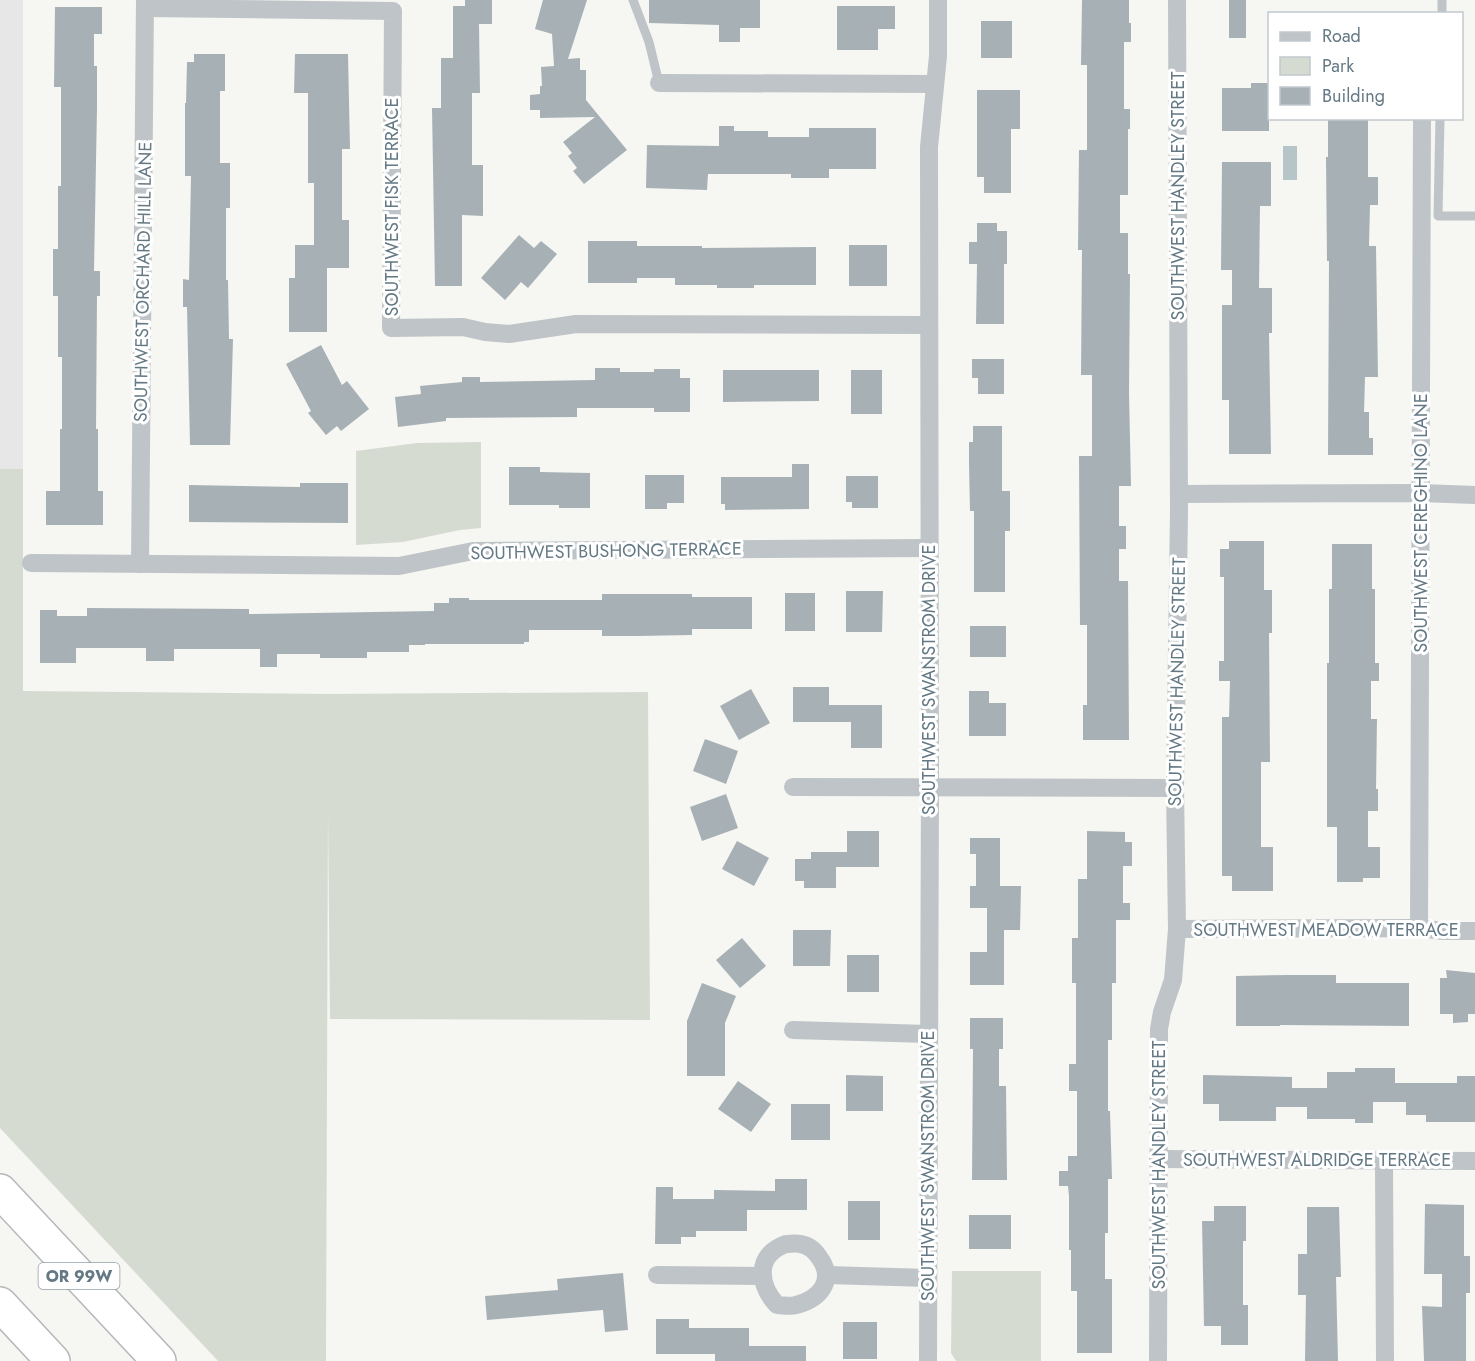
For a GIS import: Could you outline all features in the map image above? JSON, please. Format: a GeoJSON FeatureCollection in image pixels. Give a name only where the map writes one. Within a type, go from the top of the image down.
{"type":"FeatureCollection","features":[{"type":"Feature","properties":{"kind":"highway","name":"OR 99W"},"geometry":{"type":"LineString","coordinates":[[0,1191],[159,1361]]}},
{"type":"Feature","properties":{"kind":"highway"},"geometry":{"type":"LineString","coordinates":[[0,1305],[53,1361]]}},
{"type":"Feature","properties":{"kind":"street","name":"SOUTHWEST SWANSTROM DRIVE"},"geometry":{"type":"LineString","coordinates":[[928,1361],[929,147],[938,56],[938,0]]}},
{"type":"Feature","properties":{"kind":"street","name":"SOUTHWEST HANDLEY STREET"},"geometry":{"type":"LineString","coordinates":[[1158,1361],[1159,1029],[1173,980],[1177,929],[1175,788],[1179,494],[1177,0]]}},
{"type":"Feature","properties":{"kind":"street","name":"SOUTHWEST FISK TERRACE"},"geometry":{"type":"LineString","coordinates":[[145,4],[393,11],[391,328],[463,327],[509,334],[576,324],[928,325]]}},
{"type":"Feature","properties":{"kind":"street","name":"SOUTHWEST ORCHARD HILL LANE"},"geometry":{"type":"LineString","coordinates":[[140,564],[145,4]]}},
{"type":"Feature","properties":{"kind":"street"},"geometry":{"type":"LineString","coordinates":[[659,83],[935,84]]}},
{"type":"Feature","properties":{"kind":"street","name":"SOUTHWEST CEREGHINO LANE"},"geometry":{"type":"LineString","coordinates":[[1419,928],[1422,120]]}},
{"type":"Feature","properties":{"kind":"street"},"geometry":{"type":"LineString","coordinates":[[1179,494],[1421,493],[1475,495]]}},
{"type":"Feature","properties":{"kind":"street","name":"SOUTHWEST BUSHONG TERRACE"},"geometry":{"type":"LineString","coordinates":[[31,563],[399,566],[473,551],[929,548]]}},
{"type":"Feature","properties":{"kind":"street"},"geometry":{"type":"LineString","coordinates":[[793,787],[1175,788]]}},
{"type":"Feature","properties":{"kind":"street","name":"SOUTHWEST MEADOW TERRACE"},"geometry":{"type":"LineString","coordinates":[[1177,929],[1419,928],[1475,932]]}},
{"type":"Feature","properties":{"kind":"street"},"geometry":{"type":"LineString","coordinates":[[793,1030],[928,1034]]}},
{"type":"Feature","properties":{"kind":"street","name":"SOUTHWEST ALDRIDGE TERRACE"},"geometry":{"type":"LineString","coordinates":[[1158,1159],[1475,1161]]}},
{"type":"Feature","properties":{"kind":"street"},"geometry":{"type":"LineString","coordinates":[[1384,1161],[1384,1361]]}},
{"type":"Feature","properties":{"kind":"street"},"geometry":{"type":"LineString","coordinates":[[786,1244],[801,1244],[817,1254],[827,1275],[823,1288],[816,1297],[794,1306],[777,1305],[768,1295],[763,1276],[763,1265],[768,1255],[776,1248],[786,1244]]}},
{"type":"Feature","properties":{"kind":"street"},"geometry":{"type":"LineString","coordinates":[[657,1275],[763,1276]]}},
{"type":"Feature","properties":{"kind":"street"},"geometry":{"type":"LineString","coordinates":[[827,1275],[928,1278]]}},
{"type":"Feature","properties":{"kind":"lane"},"geometry":{"type":"LineString","coordinates":[[633,0],[649,42],[659,83]]}},
{"type":"Feature","properties":{"kind":"lane"},"geometry":{"type":"LineString","coordinates":[[1440,120],[1438,216],[1475,216]]}},
{"type":"Feature","properties":{"kind":"shaded area"},"geometry":{"type":"Polygon","coordinates":[[[0,0],[23,0],[23,469],[0,469],[0,0]]]}},
{"type":"Feature","properties":{"kind":"shaded area"},"geometry":{"type":"Polygon","coordinates":[[[1283,146],[1297,146],[1297,180],[1283,180],[1283,146]]]}},
{"type":"Feature","properties":{"kind":"green space"},"geometry":{"type":"Polygon","coordinates":[[[481,442],[481,528],[403,542],[356,545],[356,451],[417,443],[481,442]]]}},
{"type":"Feature","properties":{"kind":"green space"},"geometry":{"type":"Polygon","coordinates":[[[0,469],[23,469],[23,691],[328,694],[648,692],[650,1020],[330,1019],[328,813],[326,1361],[218,1361],[0,1128],[0,469]]]}},
{"type":"Feature","properties":{"kind":"green space"},"geometry":{"type":"Polygon","coordinates":[[[952,1271],[1041,1271],[1041,1361],[956,1361],[951,1353],[952,1271]]]}},
{"type":"Feature","properties":{"kind":"building"},"geometry":{"type":"Polygon","coordinates":[[[465,0],[492,0],[492,24],[479,24],[480,93],[472,93],[472,165],[483,165],[483,216],[462,215],[462,286],[435,286],[432,108],[441,108],[441,58],[453,58],[453,6],[465,6],[465,0]]]}},
{"type":"Feature","properties":{"kind":"building"},"geometry":{"type":"Polygon","coordinates":[[[543,0],[587,0],[568,59],[580,58],[580,70],[586,70],[586,100],[627,150],[584,184],[573,171],[577,168],[568,156],[572,153],[563,142],[595,117],[540,118],[540,110],[530,110],[530,95],[540,94],[541,67],[554,66],[552,34],[535,29],[543,0]]]}},
{"type":"Feature","properties":{"kind":"building"},"geometry":{"type":"Polygon","coordinates":[[[649,0],[760,0],[760,28],[740,28],[740,42],[719,42],[719,25],[649,23],[649,0]]]}},
{"type":"Feature","properties":{"kind":"building"},"geometry":{"type":"Polygon","coordinates":[[[1082,0],[1129,0],[1129,23],[1131,23],[1131,42],[1124,42],[1124,109],[1130,109],[1128,195],[1120,195],[1120,233],[1128,233],[1128,274],[1130,274],[1131,486],[1119,486],[1119,526],[1126,526],[1126,549],[1119,549],[1119,581],[1128,581],[1129,740],[1083,740],[1083,705],[1087,705],[1087,625],[1080,625],[1079,456],[1092,456],[1092,375],[1081,375],[1082,250],[1078,250],[1079,150],[1087,150],[1087,65],[1081,65],[1082,0]]]}},
{"type":"Feature","properties":{"kind":"building"},"geometry":{"type":"Polygon","coordinates":[[[1229,0],[1246,0],[1246,38],[1229,38],[1229,0]]]}},
{"type":"Feature","properties":{"kind":"building"},"geometry":{"type":"Polygon","coordinates":[[[837,6],[895,6],[895,29],[878,29],[878,50],[837,50],[837,6]]]}},
{"type":"Feature","properties":{"kind":"building"},"geometry":{"type":"Polygon","coordinates":[[[55,7],[102,7],[102,34],[94,34],[97,108],[94,271],[100,271],[100,296],[97,296],[96,429],[98,429],[98,491],[103,491],[103,525],[46,525],[46,491],[60,491],[60,429],[62,429],[62,357],[58,357],[58,296],[53,296],[53,249],[58,249],[58,186],[61,186],[61,87],[54,87],[55,7]]]}},
{"type":"Feature","properties":{"kind":"building"},"geometry":{"type":"Polygon","coordinates":[[[981,21],[1012,21],[1012,58],[981,58],[981,21]]]}},
{"type":"Feature","properties":{"kind":"building"},"geometry":{"type":"Polygon","coordinates":[[[194,54],[225,54],[225,91],[220,91],[220,163],[230,163],[230,208],[226,208],[226,280],[228,280],[229,339],[233,339],[230,445],[190,445],[187,307],[183,307],[183,279],[189,280],[191,176],[185,176],[187,62],[194,62],[194,54]]]}},
{"type":"Feature","properties":{"kind":"building"},"geometry":{"type":"Polygon","coordinates":[[[295,54],[348,54],[350,149],[342,149],[342,220],[349,220],[349,268],[327,268],[327,332],[289,332],[289,278],[295,278],[295,245],[314,245],[314,183],[308,183],[308,93],[294,93],[295,54]]]}},
{"type":"Feature","properties":{"kind":"building"},"geometry":{"type":"Polygon","coordinates":[[[1251,83],[1268,83],[1269,131],[1222,131],[1222,88],[1251,88],[1251,83]]]}},
{"type":"Feature","properties":{"kind":"building"},"geometry":{"type":"Polygon","coordinates":[[[977,90],[1020,90],[1020,129],[1011,129],[1011,193],[984,193],[984,177],[977,177],[977,90]]]}},
{"type":"Feature","properties":{"kind":"building"},"geometry":{"type":"Polygon","coordinates":[[[1328,120],[1368,120],[1368,177],[1378,177],[1378,205],[1370,205],[1369,246],[1376,246],[1378,377],[1365,377],[1364,412],[1369,412],[1369,438],[1373,438],[1373,455],[1328,455],[1329,261],[1327,261],[1326,157],[1328,157],[1328,120]]]}},
{"type":"Feature","properties":{"kind":"building"},"geometry":{"type":"Polygon","coordinates":[[[719,126],[734,126],[734,131],[768,131],[768,137],[809,137],[809,128],[876,128],[876,169],[829,169],[829,178],[791,178],[791,174],[708,174],[707,190],[646,188],[647,145],[719,146],[719,126]]]}},
{"type":"Feature","properties":{"kind":"building"},"geometry":{"type":"Polygon","coordinates":[[[1222,162],[1271,162],[1271,206],[1260,206],[1259,288],[1272,288],[1272,333],[1269,333],[1271,454],[1229,454],[1229,400],[1222,400],[1222,305],[1232,305],[1232,270],[1221,270],[1222,162]]]}},
{"type":"Feature","properties":{"kind":"building"},"geometry":{"type":"Polygon","coordinates":[[[977,223],[997,223],[997,231],[1007,231],[1007,264],[1004,264],[1004,324],[976,324],[977,264],[969,264],[969,242],[977,242],[977,223]]]}},
{"type":"Feature","properties":{"kind":"building"},"geometry":{"type":"Polygon","coordinates":[[[519,235],[534,248],[541,241],[557,254],[528,288],[521,282],[505,300],[481,278],[519,235]]]}},
{"type":"Feature","properties":{"kind":"building"},"geometry":{"type":"Polygon","coordinates":[[[588,241],[637,241],[637,246],[702,246],[702,248],[816,247],[816,285],[754,285],[754,288],[717,288],[717,285],[675,285],[675,278],[637,278],[637,283],[588,283],[588,241]]]}},
{"type":"Feature","properties":{"kind":"building"},"geometry":{"type":"Polygon","coordinates":[[[849,245],[887,245],[887,286],[849,286],[849,245]]]}},
{"type":"Feature","properties":{"kind":"building"},"geometry":{"type":"Polygon","coordinates":[[[321,345],[342,385],[347,381],[369,409],[341,431],[337,426],[326,435],[308,413],[311,411],[286,364],[321,345]]]}},
{"type":"Feature","properties":{"kind":"building"},"geometry":{"type":"Polygon","coordinates":[[[972,359],[1004,359],[1004,394],[978,394],[978,378],[972,378],[972,359]]]}},
{"type":"Feature","properties":{"kind":"building"},"geometry":{"type":"Polygon","coordinates":[[[595,368],[620,368],[620,372],[680,369],[680,378],[690,378],[690,412],[654,412],[654,408],[577,408],[577,417],[446,418],[446,421],[398,427],[395,397],[421,394],[420,386],[462,382],[462,377],[480,377],[480,382],[595,380],[595,368]]]}},
{"type":"Feature","properties":{"kind":"building"},"geometry":{"type":"Polygon","coordinates":[[[723,370],[819,370],[819,401],[723,402],[723,370]]]}},
{"type":"Feature","properties":{"kind":"building"},"geometry":{"type":"Polygon","coordinates":[[[851,370],[882,370],[882,414],[851,414],[851,370]]]}},
{"type":"Feature","properties":{"kind":"building"},"geometry":{"type":"Polygon","coordinates":[[[973,426],[1002,426],[1002,491],[1010,491],[1010,531],[1005,531],[1005,592],[974,592],[974,511],[970,511],[969,463],[969,442],[973,442],[973,426]]]}},
{"type":"Feature","properties":{"kind":"building"},"geometry":{"type":"Polygon","coordinates":[[[792,464],[809,464],[809,509],[725,510],[725,504],[721,504],[721,477],[792,477],[792,464]]]}},
{"type":"Feature","properties":{"kind":"building"},"geometry":{"type":"Polygon","coordinates":[[[509,467],[540,467],[540,472],[590,473],[590,508],[559,508],[559,505],[509,505],[509,467]]]}},
{"type":"Feature","properties":{"kind":"building"},"geometry":{"type":"Polygon","coordinates":[[[645,475],[684,475],[684,503],[667,503],[667,509],[645,509],[645,475]]]}},
{"type":"Feature","properties":{"kind":"building"},"geometry":{"type":"Polygon","coordinates":[[[846,476],[878,476],[878,508],[852,508],[852,502],[846,502],[846,476]]]}},
{"type":"Feature","properties":{"kind":"building"},"geometry":{"type":"Polygon","coordinates":[[[300,483],[348,483],[348,523],[189,522],[189,485],[300,487],[300,483]]]}},
{"type":"Feature","properties":{"kind":"building"},"geometry":{"type":"Polygon","coordinates":[[[1229,541],[1264,541],[1264,590],[1272,590],[1272,633],[1269,633],[1270,762],[1261,762],[1261,847],[1273,847],[1273,891],[1232,891],[1232,876],[1222,876],[1222,717],[1229,717],[1230,681],[1219,681],[1219,661],[1224,661],[1224,577],[1220,577],[1220,549],[1229,549],[1229,541]]]}},
{"type":"Feature","properties":{"kind":"building"},"geometry":{"type":"Polygon","coordinates":[[[1332,544],[1372,544],[1372,589],[1375,589],[1375,663],[1379,663],[1379,681],[1371,681],[1371,719],[1377,719],[1378,811],[1368,811],[1368,847],[1380,847],[1380,878],[1363,878],[1363,882],[1337,882],[1337,827],[1327,827],[1327,663],[1329,663],[1329,589],[1332,589],[1332,544]]]}},
{"type":"Feature","properties":{"kind":"building"},"geometry":{"type":"Polygon","coordinates":[[[846,591],[883,591],[882,632],[846,632],[846,591]]]}},
{"type":"Feature","properties":{"kind":"building"},"geometry":{"type":"Polygon","coordinates":[[[785,593],[815,593],[815,631],[785,631],[785,593]]]}},
{"type":"Feature","properties":{"kind":"building"},"geometry":{"type":"Polygon","coordinates":[[[602,594],[752,597],[752,629],[692,629],[692,635],[637,636],[602,636],[602,630],[529,630],[529,642],[524,642],[524,644],[409,645],[409,652],[367,652],[367,658],[320,658],[320,654],[277,654],[277,667],[260,667],[260,649],[174,649],[174,661],[146,661],[146,648],[76,648],[76,663],[40,663],[40,610],[57,610],[57,616],[87,616],[87,608],[249,609],[249,614],[434,611],[434,603],[449,603],[449,598],[602,600],[602,594]]]}},
{"type":"Feature","properties":{"kind":"building"},"geometry":{"type":"Polygon","coordinates":[[[970,626],[1006,626],[1006,657],[970,657],[970,626]]]}},
{"type":"Feature","properties":{"kind":"building"},"geometry":{"type":"Polygon","coordinates":[[[793,687],[829,687],[829,705],[882,705],[882,748],[851,748],[851,722],[793,722],[793,687]]]}},
{"type":"Feature","properties":{"kind":"building"},"geometry":{"type":"Polygon","coordinates":[[[751,689],[770,723],[739,740],[720,706],[751,689]]]}},
{"type":"Feature","properties":{"kind":"building"},"geometry":{"type":"Polygon","coordinates":[[[969,691],[989,691],[989,703],[1006,703],[1006,736],[969,736],[969,691]]]}},
{"type":"Feature","properties":{"kind":"building"},"geometry":{"type":"Polygon","coordinates":[[[705,739],[738,751],[726,784],[693,771],[705,739]]]}},
{"type":"Feature","properties":{"kind":"building"},"geometry":{"type":"Polygon","coordinates":[[[726,794],[738,828],[702,841],[690,807],[726,794]]]}},
{"type":"Feature","properties":{"kind":"building"},"geometry":{"type":"Polygon","coordinates":[[[847,831],[879,831],[879,867],[836,867],[836,888],[804,888],[804,881],[795,881],[795,859],[811,859],[811,852],[847,852],[847,831]]]}},
{"type":"Feature","properties":{"kind":"building"},"geometry":{"type":"Polygon","coordinates":[[[1087,831],[1125,832],[1125,842],[1132,842],[1132,866],[1123,866],[1123,903],[1130,903],[1130,920],[1116,920],[1116,983],[1112,983],[1112,1040],[1108,1040],[1108,1111],[1110,1111],[1112,1179],[1108,1179],[1105,1279],[1112,1279],[1112,1353],[1077,1353],[1077,1291],[1071,1291],[1068,1186],[1059,1186],[1059,1171],[1068,1171],[1068,1156],[1077,1156],[1077,1091],[1069,1091],[1069,1064],[1076,1064],[1076,983],[1072,983],[1072,938],[1078,938],[1078,879],[1087,879],[1087,831]]]}},
{"type":"Feature","properties":{"kind":"building"},"geometry":{"type":"Polygon","coordinates":[[[970,838],[1000,838],[1000,886],[1021,886],[1020,930],[1004,930],[1004,985],[970,985],[970,952],[987,952],[987,908],[970,908],[970,886],[976,886],[976,854],[970,854],[970,838]]]}},
{"type":"Feature","properties":{"kind":"building"},"geometry":{"type":"Polygon","coordinates":[[[737,841],[769,858],[754,886],[722,869],[737,841]]]}},
{"type":"Feature","properties":{"kind":"building"},"geometry":{"type":"Polygon","coordinates":[[[793,930],[831,930],[830,966],[793,966],[793,930]]]}},
{"type":"Feature","properties":{"kind":"building"},"geometry":{"type":"Polygon","coordinates":[[[742,938],[766,966],[740,988],[716,960],[742,938]]]}},
{"type":"Feature","properties":{"kind":"building"},"geometry":{"type":"Polygon","coordinates":[[[847,955],[879,955],[879,992],[847,992],[847,955]]]}},
{"type":"Feature","properties":{"kind":"building"},"geometry":{"type":"Polygon","coordinates":[[[1446,970],[1475,973],[1475,1014],[1468,1014],[1468,1022],[1453,1023],[1453,1014],[1440,1014],[1440,978],[1447,978],[1446,970]]]}},
{"type":"Feature","properties":{"kind":"building"},"geometry":{"type":"Polygon","coordinates":[[[1336,975],[1336,983],[1409,983],[1409,1026],[1236,1026],[1236,976],[1336,975]]]}},
{"type":"Feature","properties":{"kind":"building"},"geometry":{"type":"Polygon","coordinates":[[[702,983],[736,996],[725,1023],[725,1076],[687,1076],[687,1021],[702,983]]]}},
{"type":"Feature","properties":{"kind":"building"},"geometry":{"type":"Polygon","coordinates":[[[970,1018],[1003,1018],[1003,1049],[999,1049],[999,1086],[1006,1086],[1007,1180],[972,1180],[973,1049],[970,1049],[970,1018]]]}},
{"type":"Feature","properties":{"kind":"building"},"geometry":{"type":"Polygon","coordinates":[[[1355,1068],[1395,1068],[1395,1083],[1457,1083],[1457,1076],[1475,1076],[1475,1122],[1426,1122],[1426,1115],[1406,1115],[1406,1102],[1373,1102],[1373,1123],[1355,1123],[1355,1119],[1307,1119],[1307,1107],[1276,1107],[1276,1121],[1219,1121],[1219,1104],[1203,1104],[1203,1075],[1292,1077],[1292,1088],[1327,1088],[1327,1072],[1355,1072],[1355,1068]]]}},
{"type":"Feature","properties":{"kind":"building"},"geometry":{"type":"Polygon","coordinates":[[[846,1075],[883,1076],[883,1111],[846,1111],[846,1075]]]}},
{"type":"Feature","properties":{"kind":"building"},"geometry":{"type":"Polygon","coordinates":[[[738,1081],[771,1104],[751,1132],[718,1109],[738,1081]]]}},
{"type":"Feature","properties":{"kind":"building"},"geometry":{"type":"Polygon","coordinates":[[[791,1104],[830,1104],[830,1140],[791,1140],[791,1104]]]}},
{"type":"Feature","properties":{"kind":"building"},"geometry":{"type":"Polygon","coordinates":[[[775,1179],[807,1179],[807,1210],[747,1210],[747,1231],[696,1231],[696,1237],[681,1237],[681,1244],[655,1244],[656,1187],[673,1187],[673,1199],[714,1199],[714,1190],[775,1191],[775,1179]]]}},
{"type":"Feature","properties":{"kind":"building"},"geometry":{"type":"Polygon","coordinates":[[[848,1201],[880,1201],[880,1240],[848,1240],[848,1201]]]}},
{"type":"Feature","properties":{"kind":"building"},"geometry":{"type":"Polygon","coordinates":[[[1425,1204],[1464,1205],[1464,1256],[1470,1256],[1470,1293],[1466,1293],[1466,1361],[1424,1361],[1422,1306],[1442,1307],[1442,1274],[1424,1274],[1425,1204]]]}},
{"type":"Feature","properties":{"kind":"building"},"geometry":{"type":"Polygon","coordinates":[[[1214,1206],[1246,1206],[1246,1241],[1243,1241],[1243,1305],[1248,1305],[1248,1345],[1221,1345],[1221,1326],[1204,1326],[1202,1221],[1214,1221],[1214,1206]]]}},
{"type":"Feature","properties":{"kind":"building"},"geometry":{"type":"Polygon","coordinates":[[[1307,1207],[1339,1207],[1341,1277],[1336,1277],[1338,1361],[1305,1361],[1306,1295],[1298,1295],[1298,1254],[1307,1254],[1307,1207]]]}},
{"type":"Feature","properties":{"kind":"building"},"geometry":{"type":"Polygon","coordinates":[[[969,1215],[1011,1215],[1011,1249],[969,1249],[969,1215]]]}},
{"type":"Feature","properties":{"kind":"building"},"geometry":{"type":"Polygon","coordinates":[[[623,1273],[628,1330],[605,1332],[603,1310],[487,1320],[485,1296],[558,1290],[557,1279],[623,1273]]]}},
{"type":"Feature","properties":{"kind":"building"},"geometry":{"type":"Polygon","coordinates":[[[656,1319],[689,1319],[689,1328],[749,1328],[749,1346],[806,1346],[806,1361],[715,1361],[715,1354],[656,1354],[656,1319]]]}},
{"type":"Feature","properties":{"kind":"building"},"geometry":{"type":"Polygon","coordinates":[[[843,1322],[877,1322],[877,1359],[843,1359],[843,1322]]]}}]}
